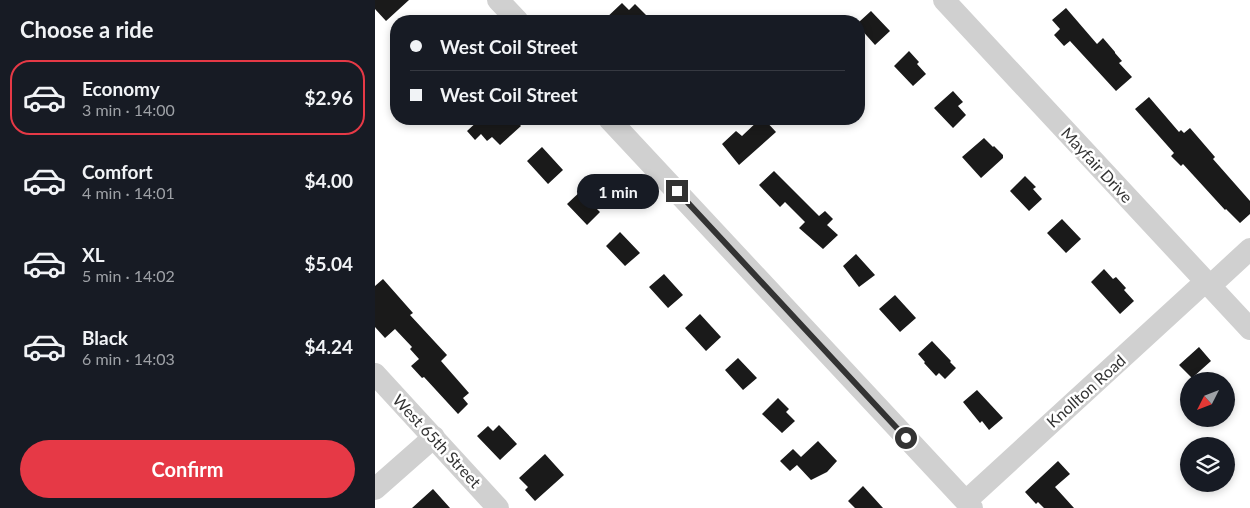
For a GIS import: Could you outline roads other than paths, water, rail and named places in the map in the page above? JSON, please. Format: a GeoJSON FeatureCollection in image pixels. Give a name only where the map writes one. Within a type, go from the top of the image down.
{"type":"FeatureCollection","features":[{"type":"Feature","properties":{"kind":"street"},"geometry":{"type":"LineString","coordinates":[[498,0],[512,15]]}},
{"type":"Feature","properties":{"kind":"street","name":"Mayfair Drive"},"geometry":{"type":"LineString","coordinates":[[944,0],[1250,329]]}},
{"type":"Feature","properties":{"kind":"street"},"geometry":{"type":"LineString","coordinates":[[615,125],[969,505]]}},
{"type":"Feature","properties":{"kind":"street","name":"Knollton Road"},"geometry":{"type":"LineString","coordinates":[[969,505],[1208,284],[1250,248]]}},
{"type":"Feature","properties":{"kind":"street","name":"West 65th Street"},"geometry":{"type":"LineString","coordinates":[[375,374],[498,508]]}},
{"type":"Feature","properties":{"kind":"street"},"geometry":{"type":"LineString","coordinates":[[375,489],[433,437]]}}]}
